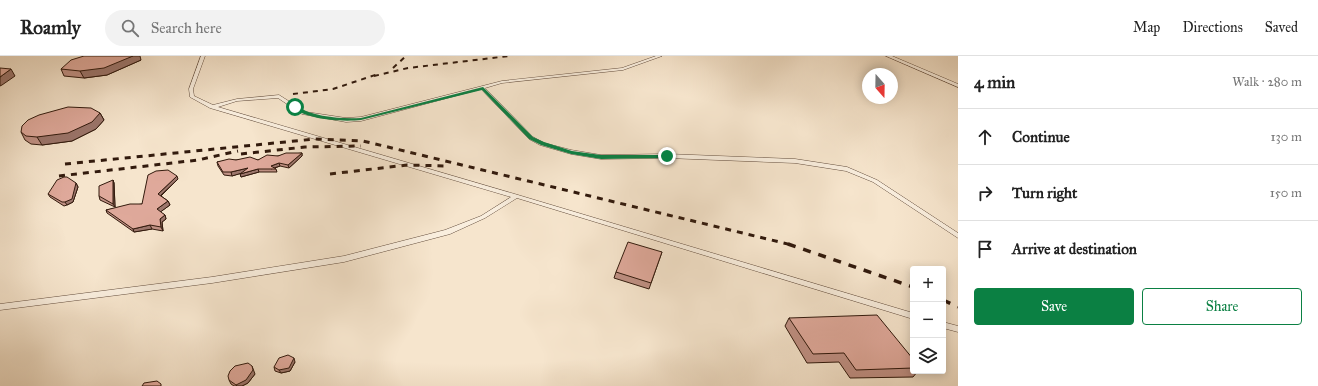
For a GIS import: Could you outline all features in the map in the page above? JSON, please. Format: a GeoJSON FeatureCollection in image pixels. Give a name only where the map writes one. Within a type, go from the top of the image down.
{"type":"FeatureCollection","features":[{"type":"Feature","properties":{"kind":"lane"},"geometry":{"type":"LineString","coordinates":[[203,56],[191,89],[192,97],[212,107],[516,196],[910,315]]}},
{"type":"Feature","properties":{"kind":"lane"},"geometry":{"type":"LineString","coordinates":[[212,107],[237,100],[279,96],[304,113],[346,120],[374,116],[513,81],[623,68],[660,56]]}},
{"type":"Feature","properties":{"kind":"lane"},"geometry":{"type":"LineString","coordinates":[[888,56],[958,86]]}},
{"type":"Feature","properties":{"kind":"lane"},"geometry":{"type":"LineString","coordinates":[[483,89],[531,138],[542,144],[571,152],[601,157],[667,156],[795,161],[847,170],[875,181],[958,236]]}},
{"type":"Feature","properties":{"kind":"lane"},"geometry":{"type":"LineString","coordinates":[[0,307],[212,280],[344,259],[447,232],[483,217],[516,196]]}},
{"type":"Feature","properties":{"kind":"lane"},"geometry":{"type":"LineString","coordinates":[[946,326],[958,329]]}},
{"type":"Feature","properties":{"kind":"building"},"geometry":{"type":"Polygon","coordinates":[[[84,56],[133,56],[104,68],[80,71],[61,69],[71,60],[84,56]]]}},
{"type":"Feature","properties":{"kind":"building"},"geometry":{"type":"Polygon","coordinates":[[[0,68],[11,69],[0,77],[0,68]]]}},
{"type":"Feature","properties":{"kind":"building"},"geometry":{"type":"Polygon","coordinates":[[[68,107],[91,108],[100,113],[92,122],[68,133],[37,137],[26,136],[21,132],[22,126],[28,120],[39,115],[68,107]]]}},
{"type":"Feature","properties":{"kind":"building"},"geometry":{"type":"Polygon","coordinates":[[[286,153],[302,153],[288,165],[279,163],[271,166],[276,169],[258,169],[240,174],[248,168],[231,172],[223,172],[217,162],[250,157],[258,160],[267,155],[278,156],[286,153]]]}},
{"type":"Feature","properties":{"kind":"building"},"geometry":{"type":"Polygon","coordinates":[[[168,170],[177,176],[158,194],[168,201],[157,209],[165,215],[160,219],[161,227],[150,225],[133,229],[106,210],[130,204],[142,204],[148,175],[156,171],[168,170]]]}},
{"type":"Feature","properties":{"kind":"building"},"geometry":{"type":"Polygon","coordinates":[[[67,177],[76,183],[72,199],[62,202],[48,194],[57,180],[67,177]]]}},
{"type":"Feature","properties":{"kind":"building"},"geometry":{"type":"Polygon","coordinates":[[[113,180],[113,204],[99,196],[99,186],[113,180]]]}},
{"type":"Feature","properties":{"kind":"building"},"geometry":{"type":"Polygon","coordinates":[[[628,242],[662,252],[651,283],[616,272],[628,242]]]}},
{"type":"Feature","properties":{"kind":"building"},"geometry":{"type":"Polygon","coordinates":[[[877,315],[910,355],[910,368],[856,370],[844,353],[813,354],[789,318],[877,315]]]}},
{"type":"Feature","properties":{"kind":"building"},"geometry":{"type":"Polygon","coordinates":[[[288,355],[294,358],[289,368],[279,370],[274,367],[279,358],[288,355]]]}},
{"type":"Feature","properties":{"kind":"building"},"geometry":{"type":"Polygon","coordinates":[[[248,363],[252,366],[253,370],[246,380],[236,385],[229,380],[228,376],[230,371],[235,366],[248,363]]]}},
{"type":"Feature","properties":{"kind":"building"},"geometry":{"type":"Polygon","coordinates":[[[157,381],[161,384],[161,386],[142,386],[144,383],[157,381]]]}},
{"type":"Feature","properties":{"kind":"railway"},"geometry":{"type":"LineString","coordinates":[[393,68],[406,56]]}},
{"type":"Feature","properties":{"kind":"railway"},"geometry":{"type":"LineString","coordinates":[[374,76],[408,68],[509,56]]}},
{"type":"Feature","properties":{"kind":"railway"},"geometry":{"type":"LineString","coordinates":[[293,94],[333,89],[378,74]]}},
{"type":"Feature","properties":{"kind":"railway"},"geometry":{"type":"LineString","coordinates":[[65,164],[315,139],[363,141],[788,244]]}},
{"type":"Feature","properties":{"kind":"railway"},"geometry":{"type":"LineString","coordinates":[[241,154],[305,147],[361,146]]}},
{"type":"Feature","properties":{"kind":"railway"},"geometry":{"type":"LineString","coordinates":[[59,176],[198,160],[238,151]]}},
{"type":"Feature","properties":{"kind":"railway"},"geometry":{"type":"LineString","coordinates":[[330,174],[407,165],[447,166]]}},
{"type":"Feature","properties":{"kind":"railway"},"geometry":{"type":"LineString","coordinates":[[788,244],[910,286]]}},
{"type":"Feature","properties":{"kind":"railway"},"geometry":{"type":"LineString","coordinates":[[946,301],[958,307]]}},
{"type":"Feature","properties":{"kind":"route"},"geometry":{"type":"LineString","coordinates":[[295,107],[304,113],[346,120],[361,119],[483,89],[531,138],[542,144],[571,152],[601,157],[623,158],[667,156]]}}]}
